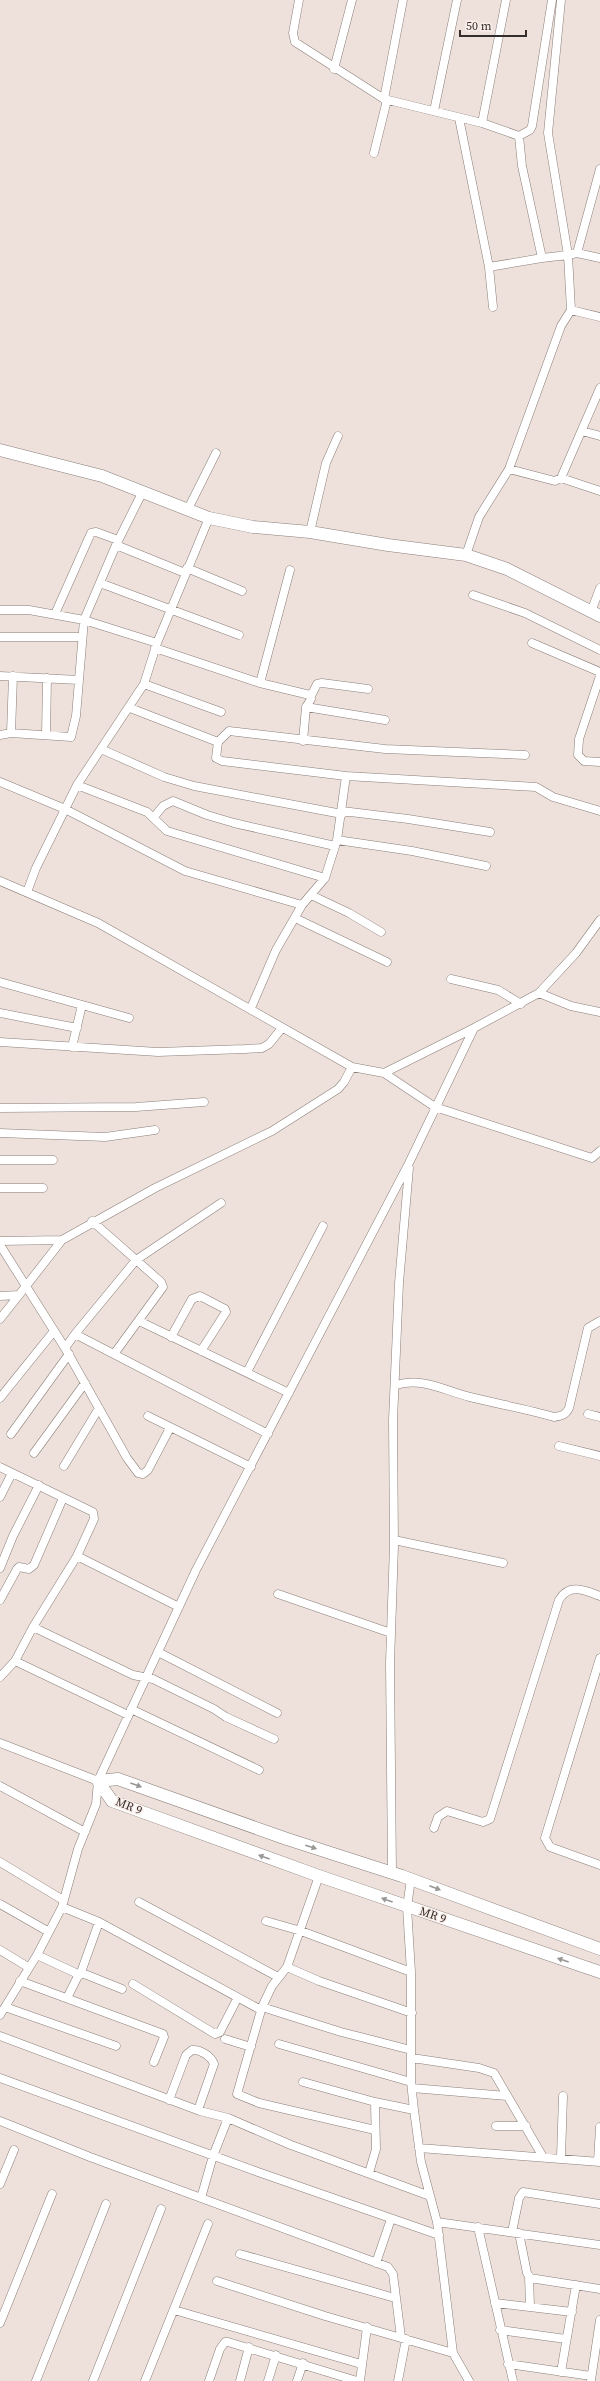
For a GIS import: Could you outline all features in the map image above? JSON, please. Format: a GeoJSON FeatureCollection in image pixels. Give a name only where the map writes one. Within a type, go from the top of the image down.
{"type":"FeatureCollection","features":[{"type":"Feature","properties":{"kind":"street"},"geometry":{"type":"LineString","coordinates":[[299,0],[293,39],[334,69],[385,99],[482,123],[519,136],[530,130],[532,126],[552,0]]}},
{"type":"Feature","properties":{"kind":"street"},"geometry":{"type":"LineString","coordinates":[[334,69],[352,0]]}},
{"type":"Feature","properties":{"kind":"street"},"geometry":{"type":"LineString","coordinates":[[374,153],[403,0]]}},
{"type":"Feature","properties":{"kind":"street"},"geometry":{"type":"LineString","coordinates":[[434,111],[457,0]]}},
{"type":"Feature","properties":{"kind":"street"},"geometry":{"type":"LineString","coordinates":[[482,123],[506,0]]}},
{"type":"Feature","properties":{"kind":"street"},"geometry":{"type":"LineString","coordinates":[[466,554],[479,517],[509,469],[556,334],[571,310],[568,255],[548,133],[561,0]]}},
{"type":"Feature","properties":{"kind":"street"},"geometry":{"type":"LineString","coordinates":[[459,118],[489,267],[493,307]]}},
{"type":"Feature","properties":{"kind":"street"},"geometry":{"type":"LineString","coordinates":[[519,136],[522,166],[542,258]]}},
{"type":"Feature","properties":{"kind":"street"},"geometry":{"type":"LineString","coordinates":[[578,253],[600,170]]}},
{"type":"Feature","properties":{"kind":"street"},"geometry":{"type":"LineString","coordinates":[[489,267],[578,253],[600,258]]}},
{"type":"Feature","properties":{"kind":"street"},"geometry":{"type":"LineString","coordinates":[[571,310],[600,317]]}},
{"type":"Feature","properties":{"kind":"street"},"geometry":{"type":"LineString","coordinates":[[561,478],[600,388]]}},
{"type":"Feature","properties":{"kind":"street"},"geometry":{"type":"LineString","coordinates":[[582,431],[600,436]]}},
{"type":"Feature","properties":{"kind":"street"},"geometry":{"type":"LineString","coordinates":[[310,532],[326,463],[338,436]]}},
{"type":"Feature","properties":{"kind":"street"},"geometry":{"type":"LineString","coordinates":[[0,450],[102,476],[209,518],[253,527],[310,532],[388,545],[466,554],[507,568],[595,614],[600,588]]}},
{"type":"Feature","properties":{"kind":"street"},"geometry":{"type":"LineString","coordinates":[[188,509],[216,453]]}},
{"type":"Feature","properties":{"kind":"street"},"geometry":{"type":"LineString","coordinates":[[509,469],[550,480],[561,478],[600,490]]}},
{"type":"Feature","properties":{"kind":"street"},"geometry":{"type":"LineString","coordinates":[[0,735],[11,733],[71,737],[76,716],[84,620],[117,542],[143,491]]}},
{"type":"Feature","properties":{"kind":"street"},"geometry":{"type":"LineString","coordinates":[[27,892],[36,868],[77,785],[130,708],[144,684],[156,646],[209,518]]}},
{"type":"Feature","properties":{"kind":"street"},"geometry":{"type":"LineString","coordinates":[[55,614],[91,533],[96,532],[186,571],[242,591]]}},
{"type":"Feature","properties":{"kind":"street"},"geometry":{"type":"LineString","coordinates":[[260,683],[290,570]]}},
{"type":"Feature","properties":{"kind":"street"},"geometry":{"type":"LineString","coordinates":[[100,583],[239,635]]}},
{"type":"Feature","properties":{"kind":"street"},"geometry":{"type":"LineString","coordinates":[[473,595],[525,613],[600,650]]}},
{"type":"Feature","properties":{"kind":"street"},"geometry":{"type":"LineString","coordinates":[[0,610],[29,610],[84,620],[260,683],[311,696]]}},
{"type":"Feature","properties":{"kind":"street"},"geometry":{"type":"LineString","coordinates":[[0,637],[82,637]]}},
{"type":"Feature","properties":{"kind":"street"},"geometry":{"type":"LineString","coordinates":[[532,643],[600,672]]}},
{"type":"Feature","properties":{"kind":"street"},"geometry":{"type":"LineString","coordinates":[[0,676],[79,680]]}},
{"type":"Feature","properties":{"kind":"street"},"geometry":{"type":"LineString","coordinates":[[11,733],[13,676]]}},
{"type":"Feature","properties":{"kind":"street"},"geometry":{"type":"LineString","coordinates":[[600,676],[579,739],[578,755],[584,761],[600,762]]}},
{"type":"Feature","properties":{"kind":"street"},"geometry":{"type":"LineString","coordinates":[[46,735],[47,678]]}},
{"type":"Feature","properties":{"kind":"street"},"geometry":{"type":"LineString","coordinates":[[303,741],[306,707],[317,684],[322,683],[368,689]]}},
{"type":"Feature","properties":{"kind":"street"},"geometry":{"type":"LineString","coordinates":[[144,684],[221,712]]}},
{"type":"Feature","properties":{"kind":"street"},"geometry":{"type":"LineString","coordinates":[[306,707],[385,720]]}},
{"type":"Feature","properties":{"kind":"street"},"geometry":{"type":"LineString","coordinates":[[130,708],[218,742]]}},
{"type":"Feature","properties":{"kind":"street"},"geometry":{"type":"LineString","coordinates":[[525,756],[385,748],[303,741],[229,731],[218,742],[216,758],[222,761],[346,776],[532,787],[553,797],[600,811]]}},
{"type":"Feature","properties":{"kind":"street"},"geometry":{"type":"LineString","coordinates":[[101,749],[164,777],[194,786],[342,813],[408,819],[490,832]]}},
{"type":"Feature","properties":{"kind":"street"},"geometry":{"type":"LineString","coordinates":[[251,1008],[276,950],[302,905],[326,878],[336,843],[342,813],[346,776]]}},
{"type":"Feature","properties":{"kind":"street"},"geometry":{"type":"LineString","coordinates":[[0,782],[65,809],[185,871],[302,905]]}},
{"type":"Feature","properties":{"kind":"street"},"geometry":{"type":"LineString","coordinates":[[77,785],[146,812],[167,831],[326,878]]}},
{"type":"Feature","properties":{"kind":"street"},"geometry":{"type":"LineString","coordinates":[[154,818],[163,806],[173,800],[207,815],[234,823],[336,843],[412,851],[486,866]]}},
{"type":"Feature","properties":{"kind":"street"},"geometry":{"type":"LineString","coordinates":[[0,881],[98,923],[251,1008],[282,1028],[352,1067],[384,1073],[435,1107],[596,1160],[600,1151]]}},
{"type":"Feature","properties":{"kind":"street"},"geometry":{"type":"LineString","coordinates":[[310,895],[349,913],[381,932]]}},
{"type":"Feature","properties":{"kind":"street"},"geometry":{"type":"LineString","coordinates":[[295,918],[387,962]]}},
{"type":"Feature","properties":{"kind":"street"},"geometry":{"type":"LineString","coordinates":[[384,1073],[521,1004],[539,993],[576,953],[600,920]]}},
{"type":"Feature","properties":{"kind":"street"},"geometry":{"type":"LineString","coordinates":[[451,979],[493,988],[505,993],[521,1004]]}},
{"type":"Feature","properties":{"kind":"street"},"geometry":{"type":"LineString","coordinates":[[0,982],[129,1018]]}},
{"type":"Feature","properties":{"kind":"street"},"geometry":{"type":"LineString","coordinates":[[539,993],[570,1006],[600,1012]]}},
{"type":"Feature","properties":{"kind":"street"},"geometry":{"type":"LineString","coordinates":[[72,1047],[82,1005]]}},
{"type":"Feature","properties":{"kind":"street"},"geometry":{"type":"LineString","coordinates":[[0,1013],[77,1028]]}},
{"type":"Feature","properties":{"kind":"street"},"geometry":{"type":"LineString","coordinates":[[0,1042],[158,1052],[262,1048],[269,1044],[282,1028]]}},
{"type":"Feature","properties":{"kind":"street"},"geometry":{"type":"LineString","coordinates":[[0,2015],[28,1967],[37,1955],[62,1904],[78,1849],[96,1804],[98,1781],[178,1607],[409,1163],[474,1028]]}},
{"type":"Feature","properties":{"kind":"street"},"geometry":{"type":"LineString","coordinates":[[0,1319],[19,1295],[26,1289],[62,1240],[92,1221],[221,1154],[272,1131],[338,1089],[352,1067]]}},
{"type":"Feature","properties":{"kind":"street"},"geometry":{"type":"LineString","coordinates":[[0,1108],[136,1107],[204,1102]]}},
{"type":"Feature","properties":{"kind":"street"},"geometry":{"type":"LineString","coordinates":[[0,1133],[105,1137],[155,1130]]}},
{"type":"Feature","properties":{"kind":"street"},"geometry":{"type":"LineString","coordinates":[[0,1160],[53,1160]]}},
{"type":"Feature","properties":{"kind":"street"},"geometry":{"type":"LineString","coordinates":[[392,1873],[391,1633],[394,1540],[393,1420],[396,1385],[400,1283],[409,1163]]}},
{"type":"Feature","properties":{"kind":"street"},"geometry":{"type":"LineString","coordinates":[[0,1188],[42,1188]]}},
{"type":"Feature","properties":{"kind":"street"},"geometry":{"type":"LineString","coordinates":[[11,1434],[67,1351],[75,1334],[136,1260],[221,1202]]}},
{"type":"Feature","properties":{"kind":"street"},"geometry":{"type":"LineString","coordinates":[[92,1221],[162,1284],[163,1287],[114,1354]]}},
{"type":"Feature","properties":{"kind":"street"},"geometry":{"type":"LineString","coordinates":[[247,1372],[323,1226]]}},
{"type":"Feature","properties":{"kind":"street"},"geometry":{"type":"LineString","coordinates":[[0,1241],[62,1240]]}},
{"type":"Feature","properties":{"kind":"street"},"geometry":{"type":"LineString","coordinates":[[0,1245],[26,1289],[67,1351],[127,1458],[138,1473],[143,1474],[148,1470],[170,1428]]}},
{"type":"Feature","properties":{"kind":"street"},"geometry":{"type":"LineString","coordinates":[[0,1296],[19,1295]]}},
{"type":"Feature","properties":{"kind":"street"},"geometry":{"type":"LineString","coordinates":[[171,1336],[192,1299],[200,1296],[225,1309],[226,1312],[201,1351]]}},
{"type":"Feature","properties":{"kind":"street"},"geometry":{"type":"LineString","coordinates":[[139,1321],[289,1393]]}},
{"type":"Feature","properties":{"kind":"street"},"geometry":{"type":"LineString","coordinates":[[396,1385],[404,1383],[432,1384],[470,1397],[554,1417],[560,1416],[566,1413],[569,1408],[588,1328],[600,1321]]}},
{"type":"Feature","properties":{"kind":"street"},"geometry":{"type":"LineString","coordinates":[[0,1398],[54,1331]]}},
{"type":"Feature","properties":{"kind":"street"},"geometry":{"type":"LineString","coordinates":[[75,1334],[268,1434]]}},
{"type":"Feature","properties":{"kind":"street"},"geometry":{"type":"LineString","coordinates":[[34,1453],[85,1383]]}},
{"type":"Feature","properties":{"kind":"street"},"geometry":{"type":"LineString","coordinates":[[64,1466],[99,1408]]}},
{"type":"Feature","properties":{"kind":"street"},"geometry":{"type":"LineString","coordinates":[[588,1414],[600,1416]]}},
{"type":"Feature","properties":{"kind":"street"},"geometry":{"type":"LineString","coordinates":[[148,1416],[251,1467]]}},
{"type":"Feature","properties":{"kind":"street"},"geometry":{"type":"LineString","coordinates":[[559,1446],[600,1456]]}},
{"type":"Feature","properties":{"kind":"street"},"geometry":{"type":"LineString","coordinates":[[0,1467],[91,1510],[94,1515],[94,1519],[76,1556],[33,1627],[15,1661],[0,1677]]}},
{"type":"Feature","properties":{"kind":"street"},"geometry":{"type":"LineString","coordinates":[[0,1497],[12,1473]]}},
{"type":"Feature","properties":{"kind":"street"},"geometry":{"type":"LineString","coordinates":[[0,1568],[13,1536],[39,1485]]}},
{"type":"Feature","properties":{"kind":"street"},"geometry":{"type":"LineString","coordinates":[[0,1600],[17,1569],[19,1567],[29,1569],[34,1565],[63,1498]]}},
{"type":"Feature","properties":{"kind":"street"},"geometry":{"type":"LineString","coordinates":[[394,1540],[503,1563]]}},
{"type":"Feature","properties":{"kind":"street"},"geometry":{"type":"LineString","coordinates":[[76,1556],[178,1607]]}},
{"type":"Feature","properties":{"kind":"street"},"geometry":{"type":"LineString","coordinates":[[434,1828],[438,1816],[447,1811],[483,1822],[490,1819],[558,1600],[563,1593],[575,1589],[600,1596]]}},
{"type":"Feature","properties":{"kind":"street"},"geometry":{"type":"LineString","coordinates":[[278,1594],[391,1633]]}},
{"type":"Feature","properties":{"kind":"street"},"geometry":{"type":"LineString","coordinates":[[33,1627],[133,1675],[146,1677],[274,1739]]}},
{"type":"Feature","properties":{"kind":"street"},"geometry":{"type":"LineString","coordinates":[[158,1652],[277,1713]]}},
{"type":"Feature","properties":{"kind":"street"},"geometry":{"type":"LineString","coordinates":[[600,1658],[545,1838],[550,1847],[600,1865]]}},
{"type":"Feature","properties":{"kind":"street"},"geometry":{"type":"LineString","coordinates":[[15,1661],[259,1770]]}},
{"type":"Feature","properties":{"kind":"street"},"geometry":{"type":"LineString","coordinates":[[0,1742],[98,1781]]}},
{"type":"Feature","properties":{"kind":"street","name":"MR 9"},"geometry":{"type":"LineString","coordinates":[[600,1949],[411,1879],[287,1840],[118,1778],[98,1781],[112,1801],[407,1907],[600,1972]]}},
{"type":"Feature","properties":{"kind":"street"},"geometry":{"type":"LineString","coordinates":[[0,1786],[85,1832]]}},
{"type":"Feature","properties":{"kind":"street"},"geometry":{"type":"LineString","coordinates":[[0,1862],[62,1904],[98,1922],[237,1999],[261,2009],[411,2054],[490,2071],[498,2078],[543,2157]]}},
{"type":"Feature","properties":{"kind":"street"},"geometry":{"type":"LineString","coordinates":[[319,1876],[301,1932],[287,1967],[278,1977],[261,2009],[237,2094],[259,2103],[375,2130]]}},
{"type":"Feature","properties":{"kind":"street"},"geometry":{"type":"LineString","coordinates":[[411,1879],[407,1907],[412,2013],[411,2085],[421,2162],[437,2222],[454,2353],[469,2381]]}},
{"type":"Feature","properties":{"kind":"street"},"geometry":{"type":"LineString","coordinates":[[139,1902],[278,1977]]}},
{"type":"Feature","properties":{"kind":"street"},"geometry":{"type":"LineString","coordinates":[[0,1904],[49,1932]]}},
{"type":"Feature","properties":{"kind":"street"},"geometry":{"type":"LineString","coordinates":[[266,1921],[301,1932],[411,1972]]}},
{"type":"Feature","properties":{"kind":"street"},"geometry":{"type":"LineString","coordinates":[[67,1998],[80,1974],[98,1922]]}},
{"type":"Feature","properties":{"kind":"street"},"geometry":{"type":"LineString","coordinates":[[0,1950],[28,1967]]}},
{"type":"Feature","properties":{"kind":"street"},"geometry":{"type":"LineString","coordinates":[[37,1955],[80,1974],[122,1989]]}},
{"type":"Feature","properties":{"kind":"street"},"geometry":{"type":"LineString","coordinates":[[287,1967],[318,1981],[412,2013]]}},
{"type":"Feature","properties":{"kind":"street"},"geometry":{"type":"LineString","coordinates":[[20,1981],[163,2034],[164,2037],[154,2062]]}},
{"type":"Feature","properties":{"kind":"street"},"geometry":{"type":"LineString","coordinates":[[133,1984],[215,2034],[220,2032],[237,1999]]}},
{"type":"Feature","properties":{"kind":"street"},"geometry":{"type":"LineString","coordinates":[[5,2008],[116,2046]]}},
{"type":"Feature","properties":{"kind":"street"},"geometry":{"type":"LineString","coordinates":[[0,2036],[170,2100],[198,2110],[228,2118],[291,2145],[430,2196]]}},
{"type":"Feature","properties":{"kind":"street"},"geometry":{"type":"LineString","coordinates":[[225,2039],[251,2046]]}},
{"type":"Feature","properties":{"kind":"street"},"geometry":{"type":"LineString","coordinates":[[279,2044],[411,2085],[507,2096]]}},
{"type":"Feature","properties":{"kind":"street"},"geometry":{"type":"LineString","coordinates":[[170,2100],[186,2055],[192,2050],[198,2050],[212,2059],[214,2064],[198,2110]]}},
{"type":"Feature","properties":{"kind":"street"},"geometry":{"type":"LineString","coordinates":[[0,2078],[213,2156],[439,2235]]}},
{"type":"Feature","properties":{"kind":"street"},"geometry":{"type":"LineString","coordinates":[[303,2082],[375,2102],[414,2110]]}},
{"type":"Feature","properties":{"kind":"street"},"geometry":{"type":"LineString","coordinates":[[561,2157],[563,2096]]}},
{"type":"Feature","properties":{"kind":"street"},"geometry":{"type":"LineString","coordinates":[[369,2173],[376,2148],[375,2102]]}},
{"type":"Feature","properties":{"kind":"street"},"geometry":{"type":"LineString","coordinates":[[201,2198],[213,2156],[228,2118]]}},
{"type":"Feature","properties":{"kind":"street"},"geometry":{"type":"LineString","coordinates":[[0,2121],[391,2270],[403,2338],[398,2381]]}},
{"type":"Feature","properties":{"kind":"street"},"geometry":{"type":"LineString","coordinates":[[496,2126],[526,2126]]}},
{"type":"Feature","properties":{"kind":"street"},"geometry":{"type":"LineString","coordinates":[[419,2148],[561,2157],[599,2161],[600,2128]]}},
{"type":"Feature","properties":{"kind":"street"},"geometry":{"type":"LineString","coordinates":[[0,2184],[14,2150]]}},
{"type":"Feature","properties":{"kind":"street"},"geometry":{"type":"LineString","coordinates":[[530,2306],[529,2276],[516,2232],[519,2198],[523,2192],[600,2204]]}},
{"type":"Feature","properties":{"kind":"street"},"geometry":{"type":"LineString","coordinates":[[0,2323],[52,2194]]}},
{"type":"Feature","properties":{"kind":"street"},"geometry":{"type":"LineString","coordinates":[[36,2381],[106,2204]]}},
{"type":"Feature","properties":{"kind":"street"},"geometry":{"type":"LineString","coordinates":[[93,2381],[161,2209]]}},
{"type":"Feature","properties":{"kind":"street"},"geometry":{"type":"LineString","coordinates":[[376,2263],[391,2219]]}},
{"type":"Feature","properties":{"kind":"street"},"geometry":{"type":"LineString","coordinates":[[437,2222],[600,2245]]}},
{"type":"Feature","properties":{"kind":"street"},"geometry":{"type":"LineString","coordinates":[[146,2381],[208,2224]]}},
{"type":"Feature","properties":{"kind":"street"},"geometry":{"type":"LineString","coordinates":[[478,2227],[512,2381]]}},
{"type":"Feature","properties":{"kind":"street"},"geometry":{"type":"LineString","coordinates":[[240,2254],[395,2298]]}},
{"type":"Feature","properties":{"kind":"street"},"geometry":{"type":"LineString","coordinates":[[529,2276],[576,2286],[600,2289]]}},
{"type":"Feature","properties":{"kind":"street"},"geometry":{"type":"LineString","coordinates":[[217,2281],[325,2316],[454,2353]]}},
{"type":"Feature","properties":{"kind":"street"},"geometry":{"type":"LineString","coordinates":[[561,2372],[576,2286]]}},
{"type":"Feature","properties":{"kind":"street"},"geometry":{"type":"LineString","coordinates":[[495,2303],[572,2312]]}},
{"type":"Feature","properties":{"kind":"street"},"geometry":{"type":"LineString","coordinates":[[174,2310],[361,2364]]}},
{"type":"Feature","properties":{"kind":"street"},"geometry":{"type":"LineString","coordinates":[[508,2364],[591,2378],[600,2320]]}},
{"type":"Feature","properties":{"kind":"street"},"geometry":{"type":"LineString","coordinates":[[209,2381],[220,2349],[224,2342],[235,2343],[276,2355],[356,2381],[361,2364],[367,2327]]}},
{"type":"Feature","properties":{"kind":"street"},"geometry":{"type":"LineString","coordinates":[[500,2330],[566,2339]]}},
{"type":"Feature","properties":{"kind":"street"},"geometry":{"type":"LineString","coordinates":[[240,2381],[248,2347]]}},
{"type":"Feature","properties":{"kind":"street"},"geometry":{"type":"LineString","coordinates":[[268,2381],[276,2355]]}},
{"type":"Feature","properties":{"kind":"street"},"geometry":{"type":"LineString","coordinates":[[297,2381],[303,2363]]}},
{"type":"Feature","properties":{"kind":"street"},"geometry":{"type":"LineString","coordinates":[[324,2381],[326,2372]]}}]}
